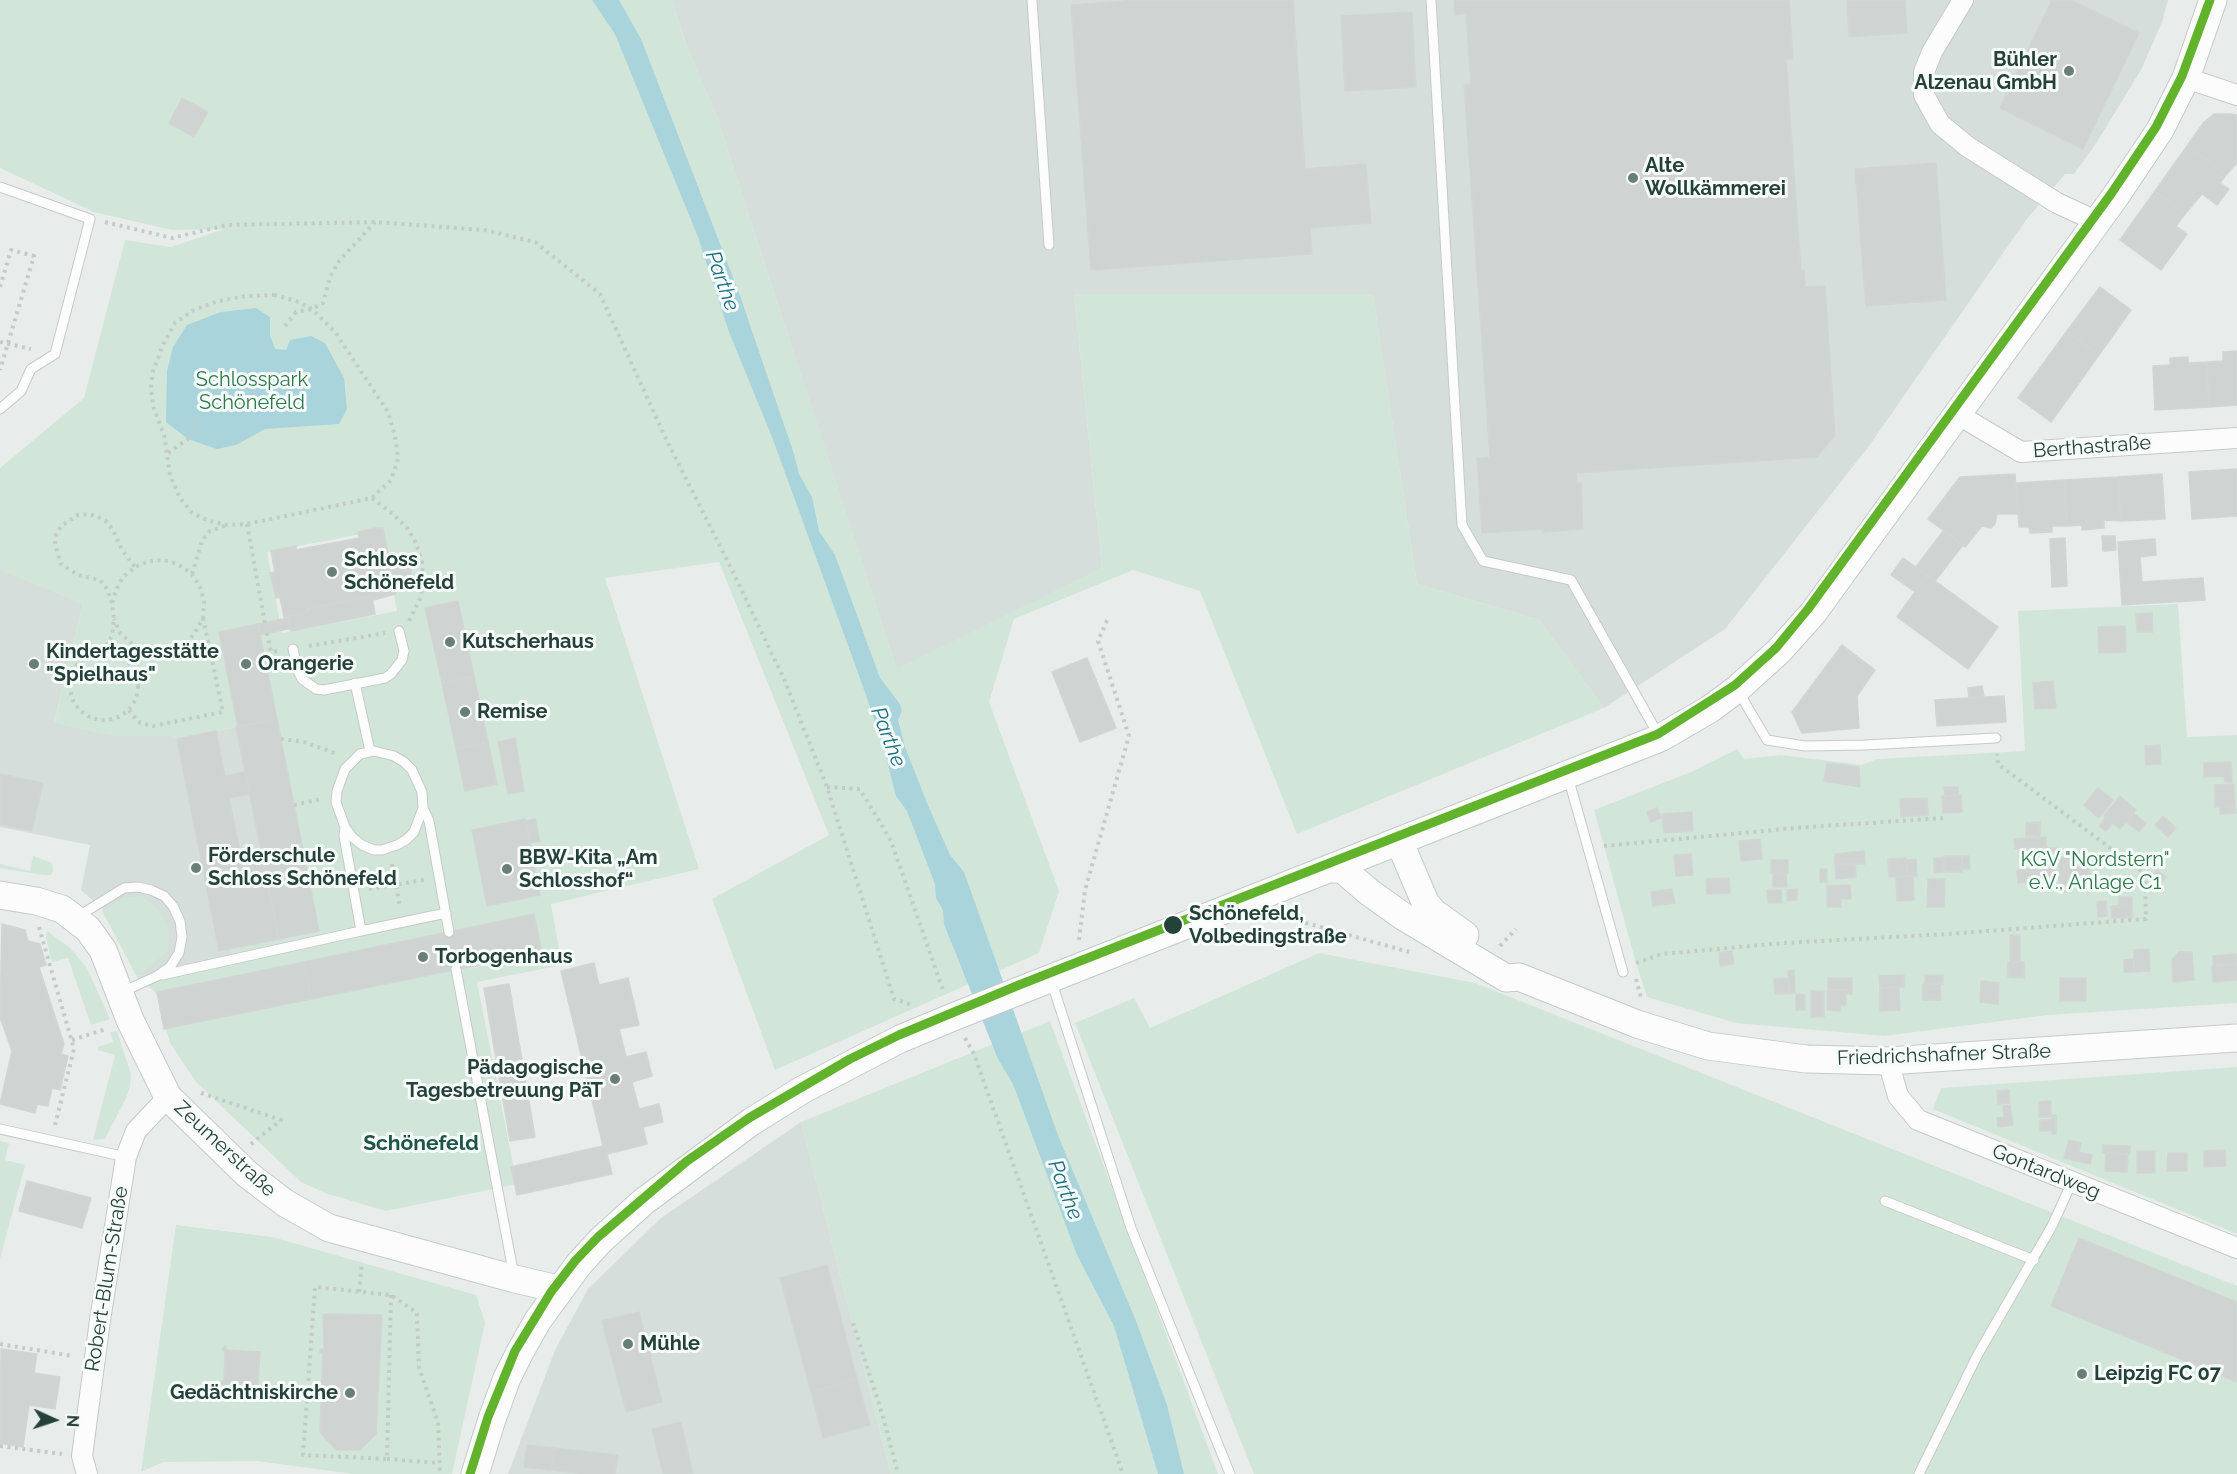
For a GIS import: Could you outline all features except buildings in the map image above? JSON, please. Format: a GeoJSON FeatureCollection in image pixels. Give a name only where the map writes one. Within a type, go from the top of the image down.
{"type":"FeatureCollection","features":[{"type":"Feature","properties":{"kind":"main road"},"geometry":{"type":"LineString","coordinates":[[475,1474],[507,1378],[538,1320],[558,1289],[601,1240],[643,1202],[751,1122],[852,1063],[900,1039],[1660,738],[1710,709],[1737,689],[1779,651],[1813,613],[2160,130],[2186,78],[2213,0]]}},
{"type":"Feature","properties":{"kind":"main road","name":"Friedrichshafner Straße"},"geometry":{"type":"LineString","coordinates":[[1399,841],[1425,902],[1433,912],[1493,954],[1512,964],[1519,977]]}},
{"type":"Feature","properties":{"kind":"main road","name":"Friedrichshafner Straße"},"geometry":{"type":"LineString","coordinates":[[1329,869],[1342,869],[1404,917],[1506,978],[1519,977],[1637,1024],[1708,1046],[1806,1059],[1888,1061],[2237,1038]]}},
{"type":"Feature","properties":{"kind":"main road","name":"Zeumerstraße"},"geometry":{"type":"LineString","coordinates":[[0,895],[36,901],[62,909],[88,929],[103,951],[137,1035],[168,1097],[247,1174],[285,1203],[329,1228],[558,1289]]}},
{"type":"Feature","properties":{"kind":"street"},"geometry":{"type":"LineString","coordinates":[[1963,0],[1932,52],[1924,72],[1924,95],[1940,124],[1968,147],[2057,203],[2096,221]]}},
{"type":"Feature","properties":{"kind":"street"},"geometry":{"type":"LineString","coordinates":[[2186,78],[2237,95]]}},
{"type":"Feature","properties":{"kind":"street","name":"Berthastraße"},"geometry":{"type":"LineString","coordinates":[[1957,414],[2021,452],[2237,438]]}},
{"type":"Feature","properties":{"kind":"street","name":"Gontardweg"},"geometry":{"type":"LineString","coordinates":[[1888,1061],[1898,1096],[1918,1120],[2237,1248]]}},
{"type":"Feature","properties":{"kind":"street","name":"Robert-Blum-Straße"},"geometry":{"type":"LineString","coordinates":[[87,1474],[82,1456],[83,1445],[126,1157],[136,1131],[168,1097]]}},
{"type":"Feature","properties":{"kind":"lane"},"geometry":{"type":"LineString","coordinates":[[1032,0],[1048,245]]}},
{"type":"Feature","properties":{"kind":"lane"},"geometry":{"type":"LineString","coordinates":[[1431,0],[1462,525],[1482,561],[1571,580],[1660,738]]}},
{"type":"Feature","properties":{"kind":"lane"},"geometry":{"type":"LineString","coordinates":[[0,187],[90,219],[55,354],[31,369],[21,391],[0,409]]}},
{"type":"Feature","properties":{"kind":"lane"},"geometry":{"type":"LineString","coordinates":[[292,649],[297,671],[308,685],[324,690],[385,678],[398,668],[404,651],[399,631]]}},
{"type":"Feature","properties":{"kind":"lane"},"geometry":{"type":"LineString","coordinates":[[355,683],[370,751]]}},
{"type":"Feature","properties":{"kind":"lane"},"geometry":{"type":"LineString","coordinates":[[1737,689],[1767,740],[1805,746],[1996,738]]}},
{"type":"Feature","properties":{"kind":"lane"},"geometry":{"type":"LineString","coordinates":[[423,808],[414,832],[406,840],[389,849],[374,850],[362,845],[345,827],[339,814],[337,796],[340,779],[351,762],[360,754],[370,751],[383,752],[404,762],[418,781],[422,792],[423,808],[429,821],[449,932]]}},
{"type":"Feature","properties":{"kind":"lane"},"geometry":{"type":"LineString","coordinates":[[1568,775],[1623,972]]}},
{"type":"Feature","properties":{"kind":"lane"},"geometry":{"type":"LineString","coordinates":[[345,827],[344,836],[361,931]]}},
{"type":"Feature","properties":{"kind":"lane"},"geometry":{"type":"LineString","coordinates":[[75,918],[124,888],[144,888],[164,896],[173,906],[180,921],[182,937],[179,953],[170,967],[157,976],[120,993]]}},
{"type":"Feature","properties":{"kind":"lane"},"geometry":{"type":"LineString","coordinates":[[157,976],[446,914]]}},
{"type":"Feature","properties":{"kind":"lane"},"geometry":{"type":"LineString","coordinates":[[456,969],[515,1279]]}},
{"type":"Feature","properties":{"kind":"lane"},"geometry":{"type":"LineString","coordinates":[[1063,974],[1131,1228],[1230,1474]]}},
{"type":"Feature","properties":{"kind":"lane"},"geometry":{"type":"LineString","coordinates":[[0,1129],[126,1157]]}},
{"type":"Feature","properties":{"kind":"lane"},"geometry":{"type":"LineString","coordinates":[[1919,1474],[1978,1354],[2034,1260],[2072,1182]]}},
{"type":"Feature","properties":{"kind":"lane"},"geometry":{"type":"LineString","coordinates":[[1885,1201],[2034,1260]]}},
{"type":"Feature","properties":{"kind":"path"},"geometry":{"type":"LineString","coordinates":[[90,219],[172,238],[226,225],[375,222],[484,230],[535,242],[600,294],[665,437],[784,679],[827,787],[894,999],[915,1006]]}},
{"type":"Feature","properties":{"kind":"path"},"geometry":{"type":"LineString","coordinates":[[285,326],[296,312],[312,309],[323,303],[330,277],[339,261],[375,222]]}},
{"type":"Feature","properties":{"kind":"path"},"geometry":{"type":"LineString","coordinates":[[0,287],[11,250],[34,256],[0,369]]}},
{"type":"Feature","properties":{"kind":"path"},"geometry":{"type":"LineString","coordinates":[[273,295],[297,301],[312,309],[335,332],[387,412],[395,436],[398,459],[391,480],[372,498],[247,524],[228,525],[209,521],[192,513],[180,498],[170,475],[168,453],[153,406],[151,387],[153,372],[162,347],[175,323],[194,310],[218,301],[247,296],[273,295]]}},
{"type":"Feature","properties":{"kind":"path"},"geometry":{"type":"LineString","coordinates":[[0,342],[25,348]]}},
{"type":"Feature","properties":{"kind":"path"},"geometry":{"type":"LineString","coordinates":[[168,453],[188,439],[199,416]]}},
{"type":"Feature","properties":{"kind":"path"},"geometry":{"type":"LineString","coordinates":[[267,633],[271,652],[399,631],[414,613],[421,597],[423,579],[422,561],[416,543],[407,528],[372,498]]}},
{"type":"Feature","properties":{"kind":"path"},"geometry":{"type":"LineString","coordinates":[[93,653],[115,654],[125,659],[138,677],[135,701],[129,710],[120,717],[108,721],[86,716],[77,708],[71,699],[70,687],[71,676],[76,666],[83,658],[93,653],[105,647],[112,636],[114,619],[112,604],[107,589],[100,580],[78,575],[61,564],[55,544],[56,535],[61,526],[78,515],[88,514],[98,517],[107,522],[113,530],[135,567]]}},
{"type":"Feature","properties":{"kind":"path"},"geometry":{"type":"LineString","coordinates":[[247,524],[265,623]]}},
{"type":"Feature","properties":{"kind":"path"},"geometry":{"type":"LineString","coordinates":[[192,574],[196,554],[202,541],[210,531],[228,525]]}},
{"type":"Feature","properties":{"kind":"path"},"geometry":{"type":"LineString","coordinates":[[112,604],[123,577],[135,567],[149,561],[164,560],[179,565],[192,574],[200,587],[204,602],[203,618],[223,712],[153,726],[138,722],[129,710]]}},
{"type":"Feature","properties":{"kind":"path"},"geometry":{"type":"LineString","coordinates":[[114,619],[120,633],[131,643],[144,650],[158,652],[173,650],[186,643],[195,633],[203,618]]}},
{"type":"Feature","properties":{"kind":"path"},"geometry":{"type":"LineString","coordinates":[[1063,974],[1130,736],[1098,641],[1108,618]]}},
{"type":"Feature","properties":{"kind":"path"},"geometry":{"type":"LineString","coordinates":[[1632,964],[1672,953],[2146,919],[2145,874],[1998,764],[1996,738]]}},
{"type":"Feature","properties":{"kind":"path"},"geometry":{"type":"LineString","coordinates":[[281,739],[304,742],[326,749],[351,762]]}},
{"type":"Feature","properties":{"kind":"path"},"geometry":{"type":"LineString","coordinates":[[827,787],[860,789],[891,841],[938,978],[964,1013],[974,1054],[1123,1474]]}},
{"type":"Feature","properties":{"kind":"path"},"geometry":{"type":"LineString","coordinates":[[294,804],[337,796]]}},
{"type":"Feature","properties":{"kind":"path"},"geometry":{"type":"LineString","coordinates":[[1601,846],[1795,828],[1943,818]]}},
{"type":"Feature","properties":{"kind":"path"},"geometry":{"type":"LineString","coordinates":[[389,849],[402,922]]}},
{"type":"Feature","properties":{"kind":"path"},"geometry":{"type":"LineString","coordinates":[[354,892],[439,877]]}},
{"type":"Feature","properties":{"kind":"path"},"geometry":{"type":"LineString","coordinates":[[1263,895],[1299,921],[1409,952]]}},
{"type":"Feature","properties":{"kind":"path"},"geometry":{"type":"LineString","coordinates":[[38,923],[74,1049],[53,1131]]}},
{"type":"Feature","properties":{"kind":"path"},"geometry":{"type":"LineString","coordinates":[[1493,954],[1516,929]]}},
{"type":"Feature","properties":{"kind":"path"},"geometry":{"type":"LineString","coordinates":[[72,1040],[109,1028]]}},
{"type":"Feature","properties":{"kind":"path"},"geometry":{"type":"LineString","coordinates":[[168,1097],[200,1092],[281,1120],[233,1160]]}},
{"type":"Feature","properties":{"kind":"path"},"geometry":{"type":"LineString","coordinates":[[359,1292],[363,1262]]}},
{"type":"Feature","properties":{"kind":"path"},"geometry":{"type":"LineString","coordinates":[[439,1463],[303,1455],[315,1287],[391,1295],[417,1313],[419,1368],[438,1422],[440,1474]]}},
{"type":"Feature","properties":{"kind":"path"},"geometry":{"type":"LineString","coordinates":[[387,1459],[391,1295]]}},
{"type":"Feature","properties":{"kind":"path"},"geometry":{"type":"LineString","coordinates":[[853,1323],[884,1420],[898,1474]]}},
{"type":"Feature","properties":{"kind":"path"},"geometry":{"type":"LineString","coordinates":[[0,1344],[77,1356]]}},
{"type":"Feature","properties":{"kind":"path"},"geometry":{"type":"LineString","coordinates":[[0,1446],[63,1454]]}},
{"type":"Feature","properties":{"kind":"shaded area"},"geometry":{"type":"Polygon","coordinates":[[[672,0],[2168,0],[2162,22],[2142,68],[2097,142],[2074,174],[2065,174],[2026,220],[1869,446],[1725,629],[1604,708],[1539,620],[1417,584],[1373,295],[1074,294],[1102,568],[897,670],[716,114],[687,47],[672,0]]]}},
{"type":"Feature","properties":{"kind":"shaded area","name":"Förderschule Schloss Schönefeld"},"geometry":{"type":"Polygon","coordinates":[[[0,569],[83,604],[54,722],[172,736],[177,739],[277,719],[319,931],[231,949],[232,956],[138,976],[104,910],[81,890],[90,845],[0,827],[0,569]]]}},
{"type":"Feature","properties":{"kind":"shaded area"},"geometry":{"type":"Polygon","coordinates":[[[801,1122],[891,1474],[508,1474],[555,1350],[588,1289],[661,1218],[801,1122]]]}},
{"type":"Feature","properties":{"kind":"green space","name":"Schlosspark Schönefeld"},"geometry":{"type":"Polygon","coordinates":[[[0,0],[672,0],[687,47],[716,114],[897,669],[1102,568],[1074,294],[1373,294],[1417,584],[1539,620],[1604,708],[1297,834],[1200,591],[1133,570],[1014,619],[989,702],[1059,891],[1039,953],[775,1070],[712,899],[829,835],[719,562],[605,578],[699,869],[551,904],[562,965],[477,982],[517,1184],[386,1211],[325,1193],[301,1182],[196,1082],[170,1043],[156,993],[137,977],[102,911],[123,898],[141,896],[153,904],[163,916],[169,933],[168,951],[138,976],[232,955],[231,949],[318,931],[276,719],[177,739],[171,736],[113,736],[54,723],[83,604],[0,570],[0,468],[84,398],[125,240],[171,247],[224,229],[172,230],[94,212],[0,168],[0,0]],[[382,530],[267,552],[282,633],[397,611],[382,530]]]}},
{"type":"Feature","properties":{"kind":"green space","name":"KGV \"Nordstern\" e.V., Anlage C1"},"geometry":{"type":"Polygon","coordinates":[[[2178,604],[2187,737],[2237,735],[2237,1003],[2048,1015],[1884,1036],[1736,1023],[1647,997],[1594,810],[1691,772],[1737,749],[1744,759],[1781,755],[1862,765],[1877,759],[2025,751],[2018,611],[2178,604]]]}},
{"type":"Feature","properties":{"kind":"green space"},"geometry":{"type":"Polygon","coordinates":[[[33,856],[52,863],[53,872],[50,875],[43,875],[0,868],[0,864],[30,871],[33,856]]]}},
{"type":"Feature","properties":{"kind":"green space"},"geometry":{"type":"Polygon","coordinates":[[[47,931],[70,948],[87,968],[110,1019],[91,1025],[68,958],[52,962],[46,938],[47,931]]]}},
{"type":"Feature","properties":{"kind":"green space"},"geometry":{"type":"Polygon","coordinates":[[[1319,953],[1475,983],[2237,1286],[2237,1474],[1254,1474],[1075,1023],[1134,998],[1150,1028],[1319,953]]]}},
{"type":"Feature","properties":{"kind":"green space"},"geometry":{"type":"Polygon","coordinates":[[[1050,1021],[1218,1474],[891,1474],[801,1122],[1050,1021]]]}},
{"type":"Feature","properties":{"kind":"green space"},"geometry":{"type":"Polygon","coordinates":[[[117,1031],[131,1074],[130,1087],[105,1139],[93,1140],[115,1055],[98,1050],[98,1047],[113,1042],[110,1032],[117,1031]]]}},
{"type":"Feature","properties":{"kind":"green space"},"geometry":{"type":"Polygon","coordinates":[[[2237,1067],[2237,1234],[1933,1109],[1941,1088],[2237,1067]]]}},
{"type":"Feature","properties":{"kind":"green space"},"geometry":{"type":"Polygon","coordinates":[[[0,1141],[9,1143],[5,1160],[25,1165],[0,1259],[0,1141]]]}},
{"type":"Feature","properties":{"kind":"green space"},"geometry":{"type":"Polygon","coordinates":[[[176,1225],[272,1237],[476,1295],[485,1323],[452,1474],[353,1474],[257,1461],[163,1462],[141,1472],[176,1225]]]}},
{"type":"Feature","properties":{"kind":"water","name":"Parthe"},"geometry":{"type":"Polygon","coordinates":[[[592,0],[619,0],[641,39],[739,293],[799,474],[812,497],[819,531],[835,555],[880,678],[900,704],[902,711],[898,720],[905,747],[950,855],[964,872],[1059,1138],[1136,1321],[1167,1405],[1184,1474],[1158,1474],[1114,1326],[1077,1255],[1013,1084],[998,1059],[944,924],[943,910],[936,898],[935,884],[907,811],[896,796],[882,742],[861,681],[772,437],[729,332],[698,237],[615,34],[592,0]]]}},
{"type":"Feature","properties":{"kind":"water"},"geometry":{"type":"Polygon","coordinates":[[[256,308],[270,317],[270,335],[275,349],[286,350],[290,340],[311,336],[325,343],[344,378],[347,409],[339,424],[265,429],[236,445],[217,449],[188,439],[166,422],[167,371],[173,347],[187,325],[221,312],[256,308]]]}},
{"type":"Feature","properties":{"kind":"transit line"},"geometry":{"type":"LineString","coordinates":[[470,1474],[488,1417],[515,1351],[551,1292],[575,1261],[598,1237],[687,1161],[749,1118],[850,1059],[899,1035],[1019,985],[1658,734],[1735,685],[1776,648],[1808,609],[2111,194],[2156,127],[2182,76],[2210,0]]}},
{"type":"Feature","properties":{"kind":"place","name":"Bühler Alzenau GmbH"},"geometry":{"type":"Point","coordinates":[2069,71]}},
{"type":"Feature","properties":{"kind":"place","name":"Alte Wollkämmerei"},"geometry":{"type":"Point","coordinates":[1633,178]}},
{"type":"Feature","properties":{"kind":"place","name":"Schloss Schönefeld"},"geometry":{"type":"Point","coordinates":[332,572]}},
{"type":"Feature","properties":{"kind":"place","name":"Kutscherhaus"},"geometry":{"type":"Point","coordinates":[450,642]}},
{"type":"Feature","properties":{"kind":"place","name":"Kindertagesstätte \"Spielhaus\""},"geometry":{"type":"Point","coordinates":[34,664]}},
{"type":"Feature","properties":{"kind":"place","name":"Orangerie"},"geometry":{"type":"Point","coordinates":[246,664]}},
{"type":"Feature","properties":{"kind":"place","name":"Remise"},"geometry":{"type":"Point","coordinates":[465,712]}},
{"type":"Feature","properties":{"kind":"place","name":"Förderschule Schloss Schönefeld"},"geometry":{"type":"Point","coordinates":[196,868]}},
{"type":"Feature","properties":{"kind":"place","name":"BBW-Kita „Am Schlosshof“"},"geometry":{"type":"Point","coordinates":[507,869]}},
{"type":"Feature","properties":{"kind":"place","name":"Schönefeld, Volbedingstraße"},"geometry":{"type":"Point","coordinates":[1173,925]}},
{"type":"Feature","properties":{"kind":"place","name":"Torbogenhaus"},"geometry":{"type":"Point","coordinates":[423,957]}},
{"type":"Feature","properties":{"kind":"place","name":"Pädagogische Tagesbetreuung PäT"},"geometry":{"type":"Point","coordinates":[615,1079]}},
{"type":"Feature","properties":{"kind":"place","name":"Mühle"},"geometry":{"type":"Point","coordinates":[628,1344]}},
{"type":"Feature","properties":{"kind":"place","name":"Leipzig FC 07"},"geometry":{"type":"Point","coordinates":[2082,1374]}},
{"type":"Feature","properties":{"kind":"place","name":"Gedächtniskirche"},"geometry":{"type":"Point","coordinates":[350,1393]}},
{"type":"Feature","properties":{"kind":"district","name":"Schönefeld"},"geometry":{"type":"Point","coordinates":[421,1144]}}]}
